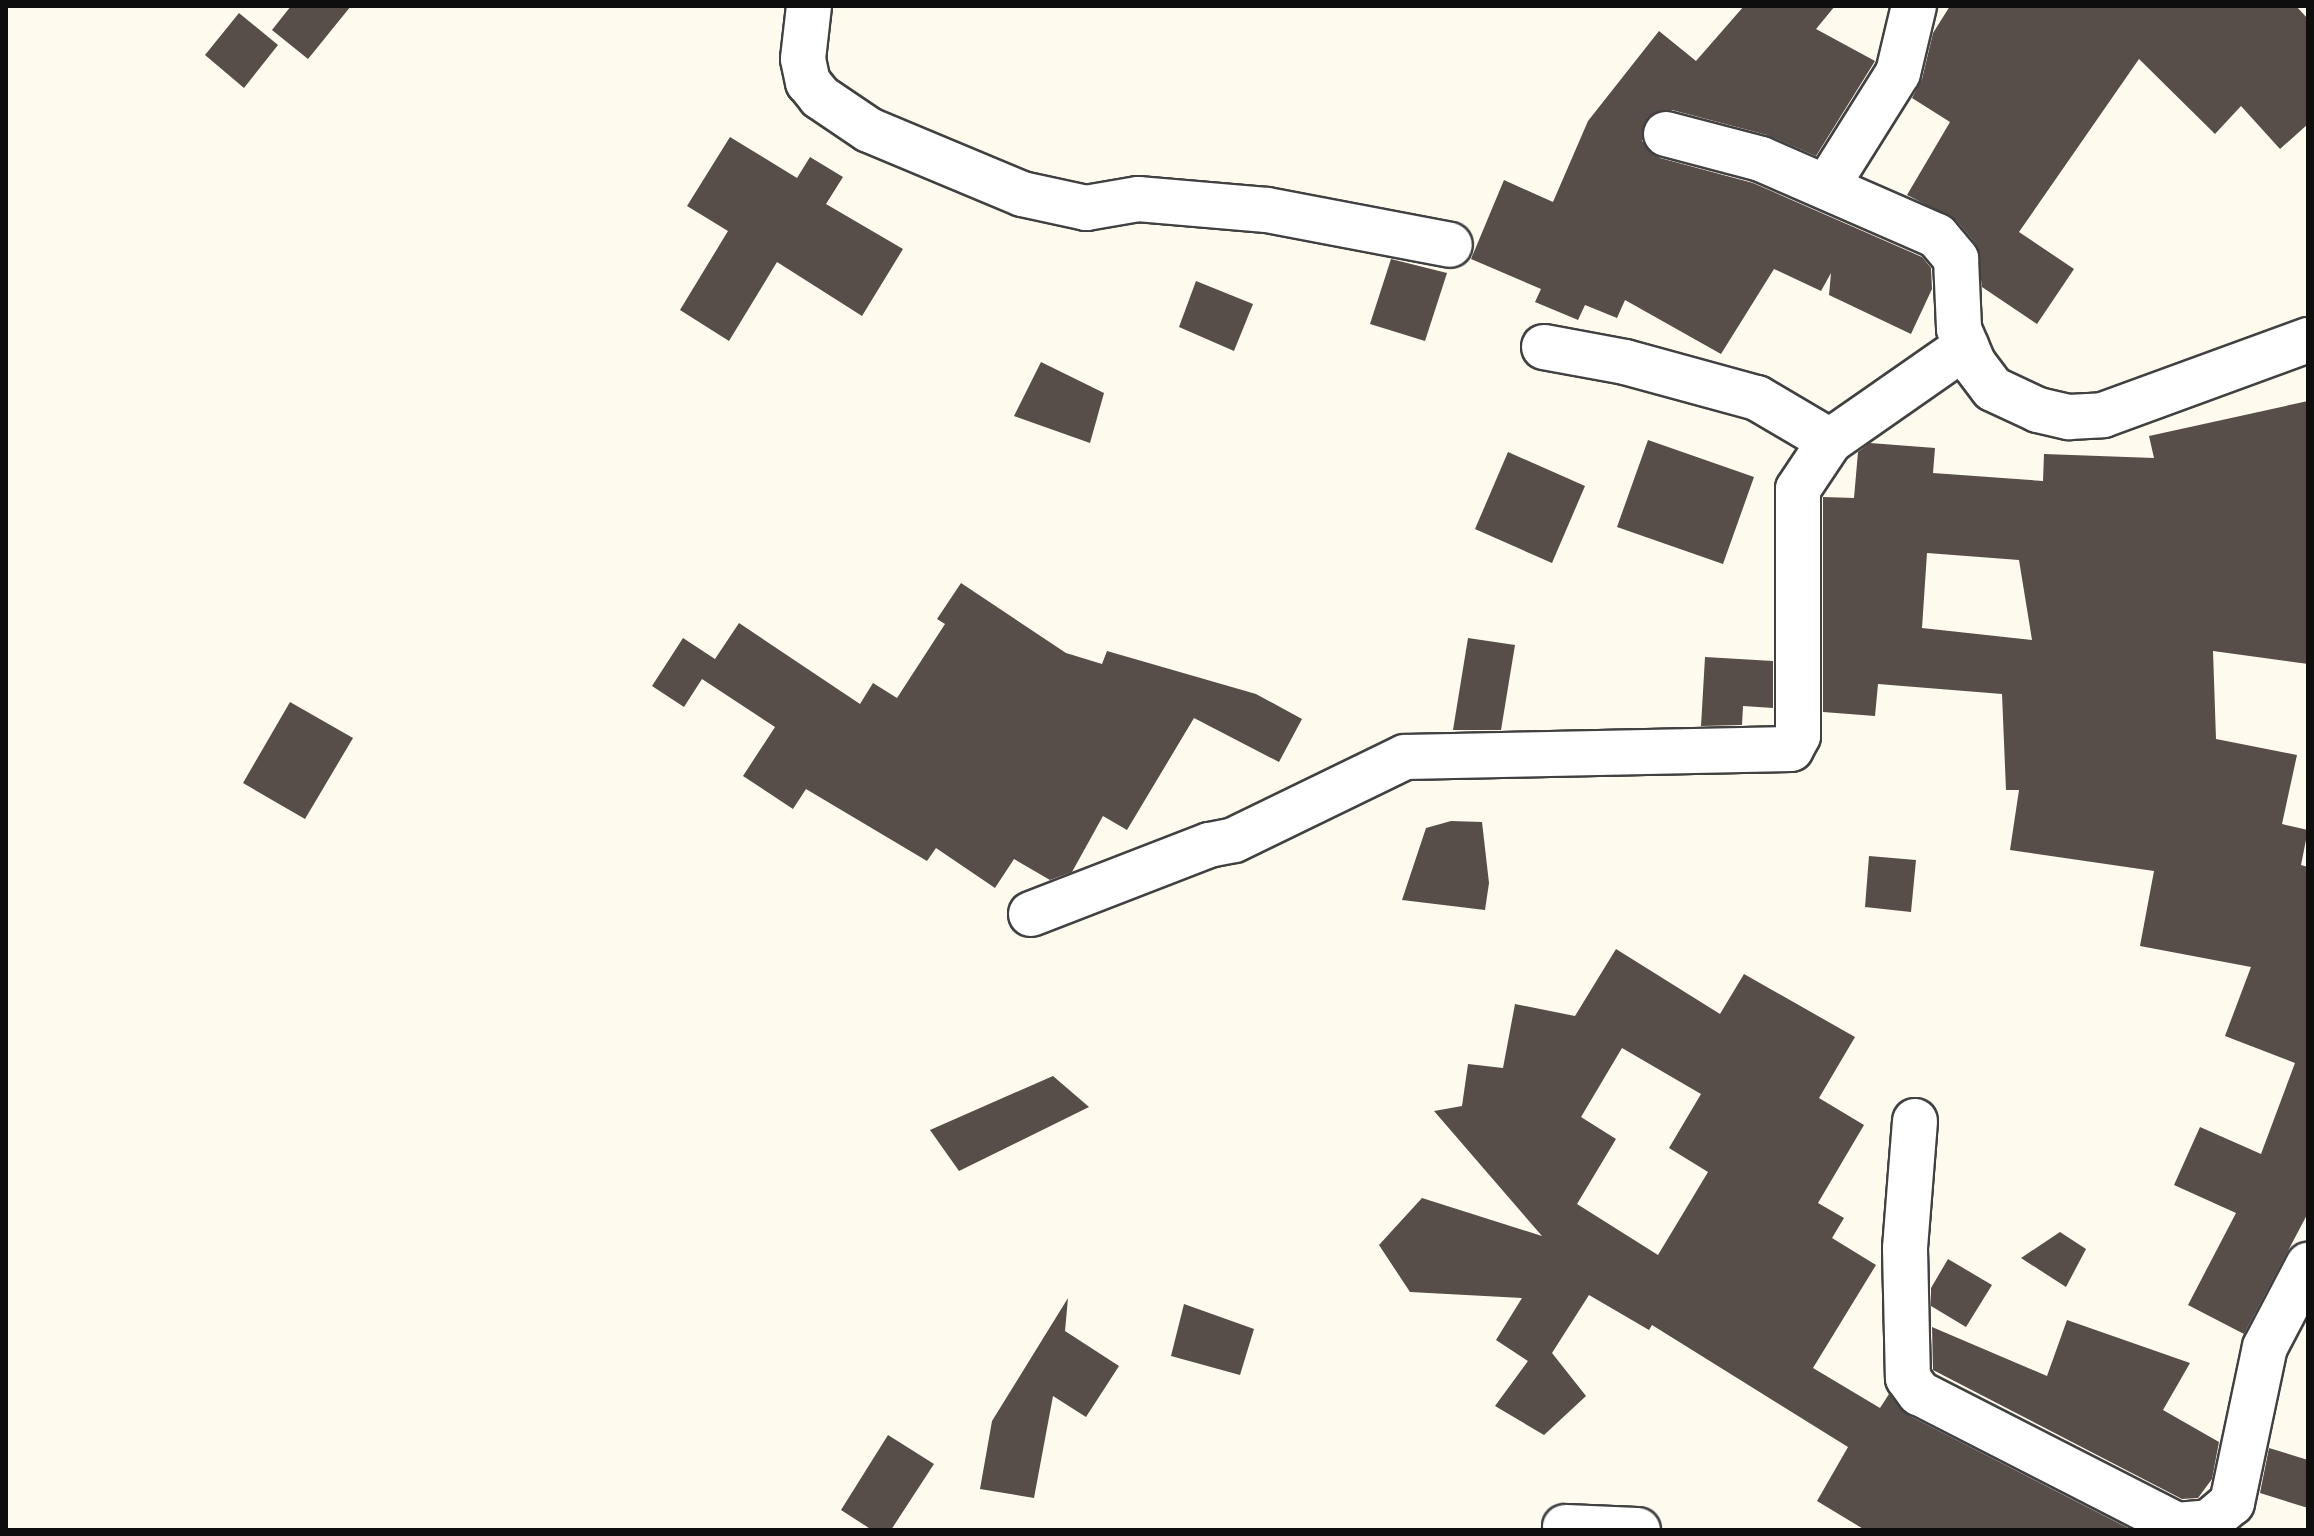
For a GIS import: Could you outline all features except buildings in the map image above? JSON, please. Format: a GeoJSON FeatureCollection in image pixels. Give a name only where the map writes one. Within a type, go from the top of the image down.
{"type":"FeatureCollection","features":[{"type":"Feature","properties":{"kind":"street"},"geometry":{"type":"LineString","coordinates":[[809,6],[803,59],[808,82],[820,97],[869,130],[1022,194],[1086,208],[1138,199],[1267,210],[1450,245]]}},
{"type":"Feature","properties":{"kind":"street"},"geometry":{"type":"LineString","coordinates":[[1827,186],[1898,73],[1914,6]]}},
{"type":"Feature","properties":{"kind":"street"},"geometry":{"type":"LineString","coordinates":[[1666,134],[1761,159],[1925,230],[1949,247],[1956,259],[1959,329],[1966,346],[1993,389],[2038,410],[2069,417],[2138,406],[2308,340]]}},
{"type":"Feature","properties":{"kind":"street"},"geometry":{"type":"LineString","coordinates":[[1031,914],[1209,845],[1234,840],[1405,757],[1791,749],[1798,736],[1798,489],[1830,441],[1966,346]]}},
{"type":"Feature","properties":{"kind":"street"},"geometry":{"type":"LineString","coordinates":[[1544,347],[1625,362],[1757,398],[1830,441]]}},
{"type":"Feature","properties":{"kind":"street"},"geometry":{"type":"LineString","coordinates":[[1915,1121],[1905,1249],[1908,1378],[1919,1393],[2176,1528],[2209,1522],[2232,1503],[2265,1347],[2308,1265]]}},
{"type":"Feature","properties":{"kind":"street"},"geometry":{"type":"LineString","coordinates":[[1565,1527],[1638,1530]]}}]}
